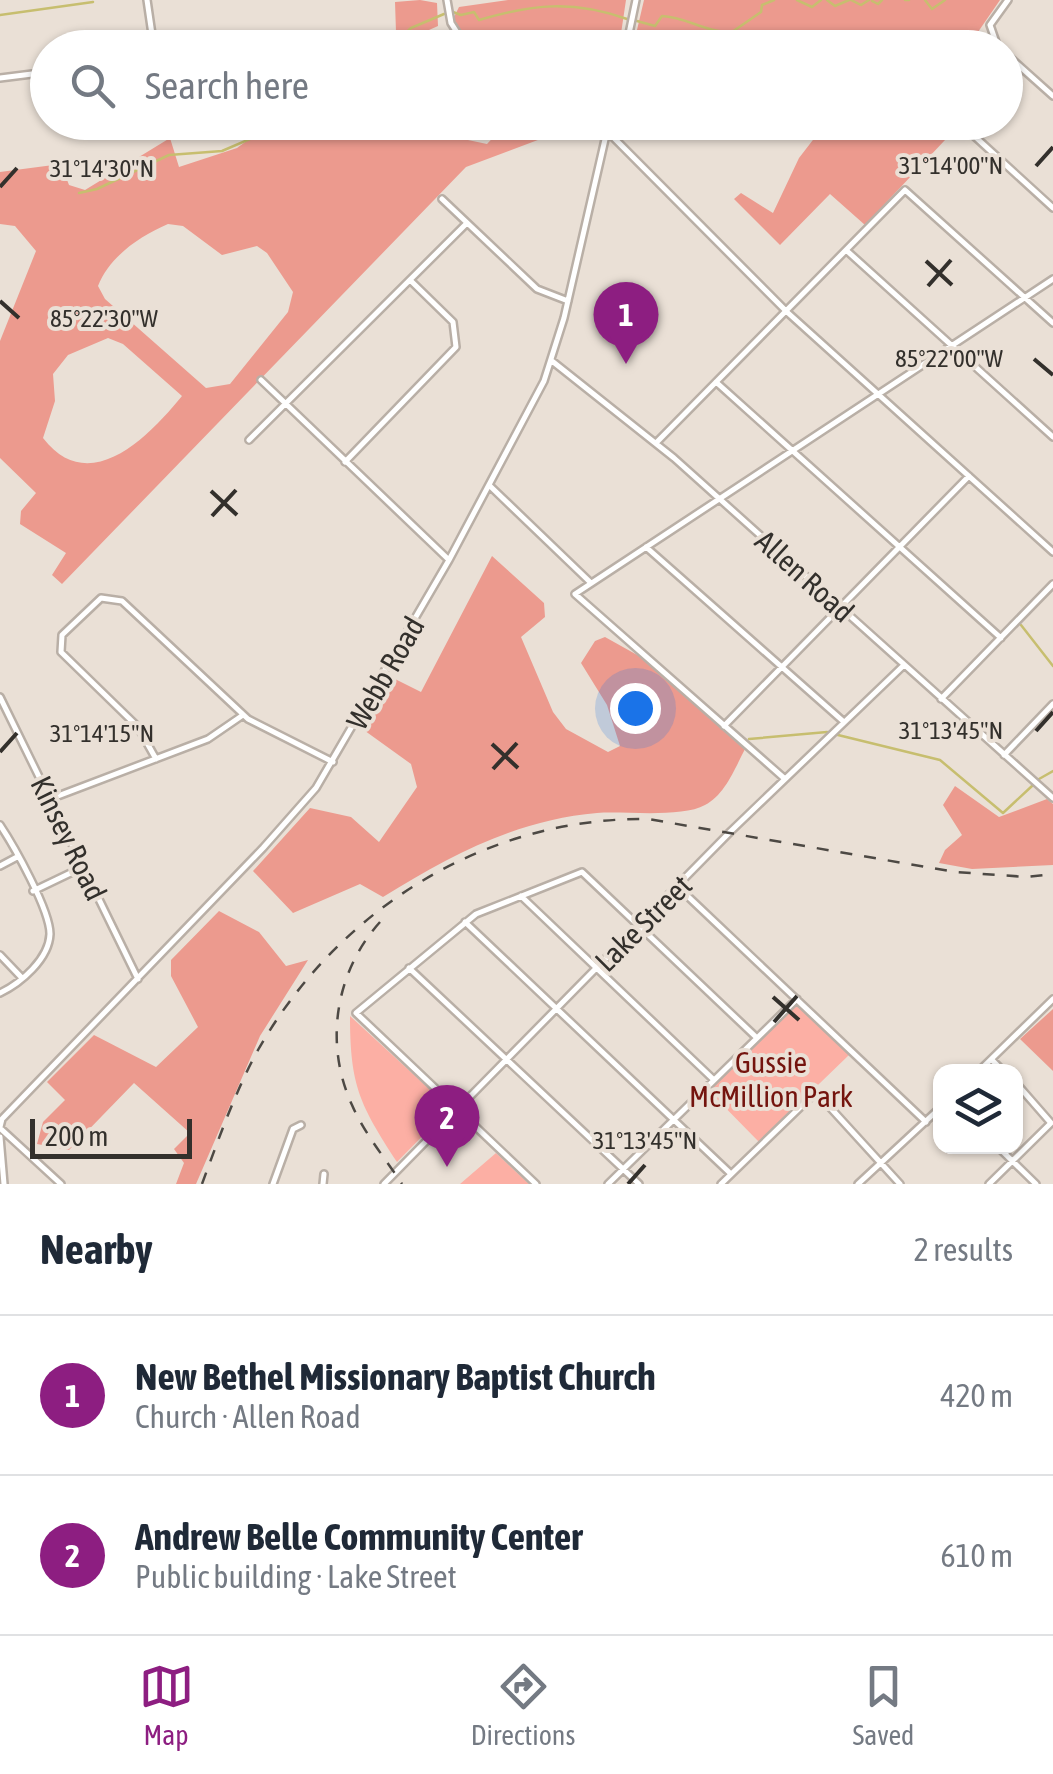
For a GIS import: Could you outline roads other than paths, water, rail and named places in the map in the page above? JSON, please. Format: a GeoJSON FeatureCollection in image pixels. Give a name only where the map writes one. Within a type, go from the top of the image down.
{"type":"FeatureCollection","features":[{"type":"Feature","properties":{"kind":"street"},"geometry":{"type":"LineString","coordinates":[[147,0],[151,30]]}},
{"type":"Feature","properties":{"kind":"street"},"geometry":{"type":"LineString","coordinates":[[447,0],[456,30]]}},
{"type":"Feature","properties":{"kind":"street"},"geometry":{"type":"LineString","coordinates":[[630,30],[636,0]]}},
{"type":"Feature","properties":{"kind":"street"},"geometry":{"type":"LineString","coordinates":[[992,30],[990,25],[1008,0]]}},
{"type":"Feature","properties":{"kind":"street"},"geometry":{"type":"LineString","coordinates":[[1023,69],[1053,96]]}},
{"type":"Feature","properties":{"kind":"street"},"geometry":{"type":"LineString","coordinates":[[0,78],[30,74]]}},
{"type":"Feature","properties":{"kind":"street","name":"Webb Road"},"geometry":{"type":"LineString","coordinates":[[0,1127],[2,1119],[284,826],[333,762],[490,486],[552,361],[605,140]]}},
{"type":"Feature","properties":{"kind":"street"},"geometry":{"type":"LineString","coordinates":[[615,140],[786,312],[1053,552]]}},
{"type":"Feature","properties":{"kind":"street"},"geometry":{"type":"LineString","coordinates":[[979,140],[1053,208]]}},
{"type":"Feature","properties":{"kind":"street"},"geometry":{"type":"LineString","coordinates":[[656,443],[905,190],[1053,323]]}},
{"type":"Feature","properties":{"kind":"street"},"geometry":{"type":"LineString","coordinates":[[442,199],[537,289],[568,301]]}},
{"type":"Feature","properties":{"kind":"street"},"geometry":{"type":"LineString","coordinates":[[249,440],[467,223]]}},
{"type":"Feature","properties":{"kind":"street"},"geometry":{"type":"LineString","coordinates":[[846,250],[1053,437]]}},
{"type":"Feature","properties":{"kind":"street"},"geometry":{"type":"LineString","coordinates":[[785,779],[575,594],[1053,279]]}},
{"type":"Feature","properties":{"kind":"street"},"geometry":{"type":"LineString","coordinates":[[346,462],[455,351],[457,334],[453,322],[410,280]]}},
{"type":"Feature","properties":{"kind":"street","name":"Allen Road"},"geometry":{"type":"LineString","coordinates":[[552,361],[656,443],[1053,798]]}},
{"type":"Feature","properties":{"kind":"street"},"geometry":{"type":"LineString","coordinates":[[261,380],[449,560]]}},
{"type":"Feature","properties":{"kind":"street"},"geometry":{"type":"LineString","coordinates":[[716,382],[1000,638]]}},
{"type":"Feature","properties":{"kind":"street"},"geometry":{"type":"LineString","coordinates":[[724,726],[969,476]]}},
{"type":"Feature","properties":{"kind":"street"},"geometry":{"type":"LineString","coordinates":[[490,486],[591,583]]}},
{"type":"Feature","properties":{"kind":"street"},"geometry":{"type":"LineString","coordinates":[[646,547],[844,722]]}},
{"type":"Feature","properties":{"kind":"street"},"geometry":{"type":"LineString","coordinates":[[941,699],[1053,584]]}},
{"type":"Feature","properties":{"kind":"street"},"geometry":{"type":"LineString","coordinates":[[156,758],[138,727],[61,652],[62,635],[98,600],[112,597],[122,602],[243,714],[333,762]]}},
{"type":"Feature","properties":{"kind":"street","name":"Lake Street"},"geometry":{"type":"LineString","coordinates":[[384,1184],[785,779],[904,665]]}},
{"type":"Feature","properties":{"kind":"street","name":"Kinsey Road"},"geometry":{"type":"LineString","coordinates":[[0,696],[138,979]]}},
{"type":"Feature","properties":{"kind":"street"},"geometry":{"type":"LineString","coordinates":[[1004,755],[1053,704]]}},
{"type":"Feature","properties":{"kind":"street"},"geometry":{"type":"LineString","coordinates":[[50,799],[219,734],[243,714]]}},
{"type":"Feature","properties":{"kind":"street"},"geometry":{"type":"LineString","coordinates":[[0,826],[33,890],[50,934],[43,954],[22,978],[0,993]]}},
{"type":"Feature","properties":{"kind":"street"},"geometry":{"type":"LineString","coordinates":[[0,866],[17,857]]}},
{"type":"Feature","properties":{"kind":"street"},"geometry":{"type":"LineString","coordinates":[[33,890],[83,867]]}},
{"type":"Feature","properties":{"kind":"street"},"geometry":{"type":"LineString","coordinates":[[536,1184],[356,1012],[465,922],[582,872],[757,1038]]}},
{"type":"Feature","properties":{"kind":"street"},"geometry":{"type":"LineString","coordinates":[[679,888],[926,1122]]}},
{"type":"Feature","properties":{"kind":"street"},"geometry":{"type":"LineString","coordinates":[[521,896],[714,1080]]}},
{"type":"Feature","properties":{"kind":"street"},"geometry":{"type":"LineString","coordinates":[[465,922],[731,1174]]}},
{"type":"Feature","properties":{"kind":"street"},"geometry":{"type":"LineString","coordinates":[[0,955],[22,978]]}},
{"type":"Feature","properties":{"kind":"street"},"geometry":{"type":"LineString","coordinates":[[408,968],[640,1184]]}},
{"type":"Feature","properties":{"kind":"street"},"geometry":{"type":"LineString","coordinates":[[608,1184],[797,999]]}},
{"type":"Feature","properties":{"kind":"street"},"geometry":{"type":"LineString","coordinates":[[986,1064],[1053,999]]}},
{"type":"Feature","properties":{"kind":"street"},"geometry":{"type":"LineString","coordinates":[[991,1059],[996,1064]]}},
{"type":"Feature","properties":{"kind":"street"},"geometry":{"type":"LineString","coordinates":[[989,1184],[1051,1121],[1023,1091]]}},
{"type":"Feature","properties":{"kind":"street"},"geometry":{"type":"LineString","coordinates":[[721,1184],[816,1092],[900,1184]]}},
{"type":"Feature","properties":{"kind":"street"},"geometry":{"type":"LineString","coordinates":[[858,1184],[933,1115]]}},
{"type":"Feature","properties":{"kind":"street"},"geometry":{"type":"LineString","coordinates":[[273,1184],[293,1129],[301,1124]]}},
{"type":"Feature","properties":{"kind":"street"},"geometry":{"type":"LineString","coordinates":[[0,1127],[61,1184]]}},
{"type":"Feature","properties":{"kind":"street"},"geometry":{"type":"LineString","coordinates":[[0,1138],[4,1184]]}},
{"type":"Feature","properties":{"kind":"street"},"geometry":{"type":"LineString","coordinates":[[1005,1154],[1036,1184]]}},
{"type":"Feature","properties":{"kind":"street"},"geometry":{"type":"LineString","coordinates":[[323,1184],[324,1174]]}},
{"type":"Feature","properties":{"kind":"waterway"},"geometry":{"type":"LineString","coordinates":[[735,30],[761,12],[762,5],[774,0]]}},
{"type":"Feature","properties":{"kind":"waterway"},"geometry":{"type":"LineString","coordinates":[[797,0],[812,7],[821,0]]}},
{"type":"Feature","properties":{"kind":"waterway"},"geometry":{"type":"LineString","coordinates":[[827,0],[835,6],[849,0]]}},
{"type":"Feature","properties":{"kind":"waterway"},"geometry":{"type":"LineString","coordinates":[[851,0],[861,5],[869,0]]}},
{"type":"Feature","properties":{"kind":"waterway"},"geometry":{"type":"LineString","coordinates":[[872,1],[878,4],[882,0]]}},
{"type":"Feature","properties":{"kind":"waterway"},"geometry":{"type":"LineString","coordinates":[[925,0],[932,9],[945,0]]}},
{"type":"Feature","properties":{"kind":"waterway"},"geometry":{"type":"LineString","coordinates":[[0,15],[93,2]]}},
{"type":"Feature","properties":{"kind":"waterway"},"geometry":{"type":"LineString","coordinates":[[453,12],[474,12],[479,20],[553,6],[589,9],[627,19]]}},
{"type":"Feature","properties":{"kind":"waterway"},"geometry":{"type":"LineString","coordinates":[[409,30],[444,14]]}},
{"type":"Feature","properties":{"kind":"waterway"},"geometry":{"type":"LineString","coordinates":[[637,21],[655,26],[662,16],[671,17],[714,30]]}},
{"type":"Feature","properties":{"kind":"waterway"},"geometry":{"type":"LineString","coordinates":[[79,193],[97,189],[169,155],[222,151],[247,140]]}},
{"type":"Feature","properties":{"kind":"waterway"},"geometry":{"type":"LineString","coordinates":[[1021,625],[1053,666]]}},
{"type":"Feature","properties":{"kind":"waterway"},"geometry":{"type":"LineString","coordinates":[[749,739],[827,732]]}},
{"type":"Feature","properties":{"kind":"waterway"},"geometry":{"type":"LineString","coordinates":[[838,735],[940,760],[1003,813],[1032,786]]}},
{"type":"Feature","properties":{"kind":"waterway"},"geometry":{"type":"LineString","coordinates":[[1039,779],[1053,771]]}},
{"type":"Feature","properties":{"kind":"railway"},"geometry":{"type":"LineString","coordinates":[[202,1184],[250,1066],[291,1000],[330,954],[374,914],[422,881],[475,854],[530,834],[588,823],[648,819],[955,872],[1027,877],[1053,874]]}},
{"type":"Feature","properties":{"kind":"railway"},"geometry":{"type":"LineString","coordinates":[[380,922],[353,963],[344,986],[339,1009],[338,1058],[357,1115],[402,1184]]}},
{"type":"Feature","properties":{"kind":"place","name":"New Bethel Missionary Baptist Church"},"geometry":{"type":"Point","coordinates":[626,364]}},
{"type":"Feature","properties":{"kind":"place","name":"Andrew Belle Community Center"},"geometry":{"type":"Point","coordinates":[447,1167]}},
{"type":"Feature","properties":{"kind":"park label","name":"Gussie McMillion Park"},"geometry":{"type":"Point","coordinates":[771,1079]}}]}
